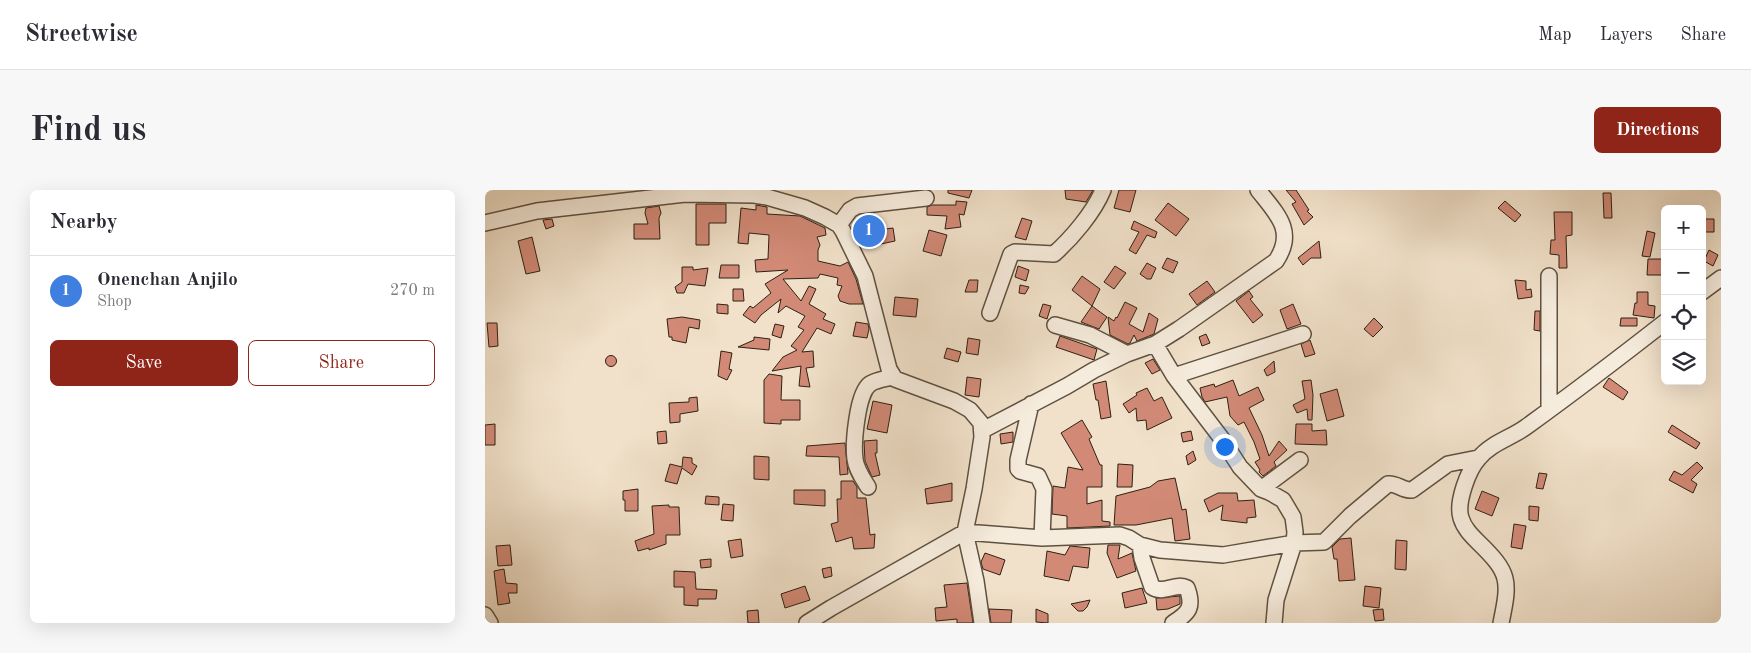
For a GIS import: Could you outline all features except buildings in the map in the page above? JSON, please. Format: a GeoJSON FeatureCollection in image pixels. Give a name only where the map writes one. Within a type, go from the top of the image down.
{"type":"FeatureCollection","features":[{"type":"Feature","properties":{"kind":"street"},"geometry":{"type":"LineString","coordinates":[[990,313],[1011,254],[1015,252],[1054,254],[1070,238],[1099,200],[1103,190]]}},
{"type":"Feature","properties":{"kind":"street"},"geometry":{"type":"LineString","coordinates":[[983,430],[1127,354],[1155,344],[1276,261],[1282,252],[1285,228],[1258,190]]}},
{"type":"Feature","properties":{"kind":"street"},"geometry":{"type":"LineString","coordinates":[[485,223],[537,211],[685,192],[754,193],[805,208],[839,225],[848,239],[865,276],[892,377],[954,401],[970,410],[981,423],[983,430],[965,532],[976,581],[982,623]]}},
{"type":"Feature","properties":{"kind":"street"},"geometry":{"type":"LineString","coordinates":[[839,225],[850,210],[857,206],[926,198]]}},
{"type":"Feature","properties":{"kind":"street"},"geometry":{"type":"LineString","coordinates":[[1549,276],[1549,409]]}},
{"type":"Feature","properties":{"kind":"street"},"geometry":{"type":"LineString","coordinates":[[1706,289],[1721,278]]}},
{"type":"Feature","properties":{"kind":"street"},"geometry":{"type":"LineString","coordinates":[[1055,325],[1090,335],[1127,354]]}},
{"type":"Feature","properties":{"kind":"street"},"geometry":{"type":"LineString","coordinates":[[1501,623],[1506,593],[1505,577],[1497,561],[1471,536],[1460,517],[1459,506],[1469,474],[1478,458],[1486,451],[1524,428],[1595,377],[1661,325]]}},
{"type":"Feature","properties":{"kind":"street"},"geometry":{"type":"LineString","coordinates":[[1174,376],[1303,334]]}},
{"type":"Feature","properties":{"kind":"street"},"geometry":{"type":"LineString","coordinates":[[1155,344],[1174,376],[1222,439],[1240,467],[1261,489],[1283,500],[1293,517],[1294,543],[1276,600],[1274,623]]}},
{"type":"Feature","properties":{"kind":"street"},"geometry":{"type":"LineString","coordinates":[[868,487],[855,459],[856,428],[862,395],[869,384],[892,377]]}},
{"type":"Feature","properties":{"kind":"street"},"geometry":{"type":"LineString","coordinates":[[1031,404],[1017,469],[1038,476],[1042,482],[1044,488],[1042,538]]}},
{"type":"Feature","properties":{"kind":"street"},"geometry":{"type":"LineString","coordinates":[[807,623],[831,616],[965,532],[1042,538],[1120,536],[1160,550],[1223,555],[1294,543],[1324,542],[1350,516],[1388,484],[1397,484],[1405,490],[1412,490],[1448,464],[1478,458]]}},
{"type":"Feature","properties":{"kind":"street"},"geometry":{"type":"LineString","coordinates":[[1261,489],[1300,460]]}},
{"type":"Feature","properties":{"kind":"street"},"geometry":{"type":"LineString","coordinates":[[1140,544],[1142,558],[1152,587],[1160,591],[1181,586],[1187,588],[1191,598],[1189,609],[1185,615],[1173,623]]}},
{"type":"Feature","properties":{"kind":"street"},"geometry":{"type":"LineString","coordinates":[[485,615],[490,623]]}},
{"type":"Feature","properties":{"kind":"place","name":"Onenchan Anjilo"},"geometry":{"type":"Point","coordinates":[869,231]}}]}
